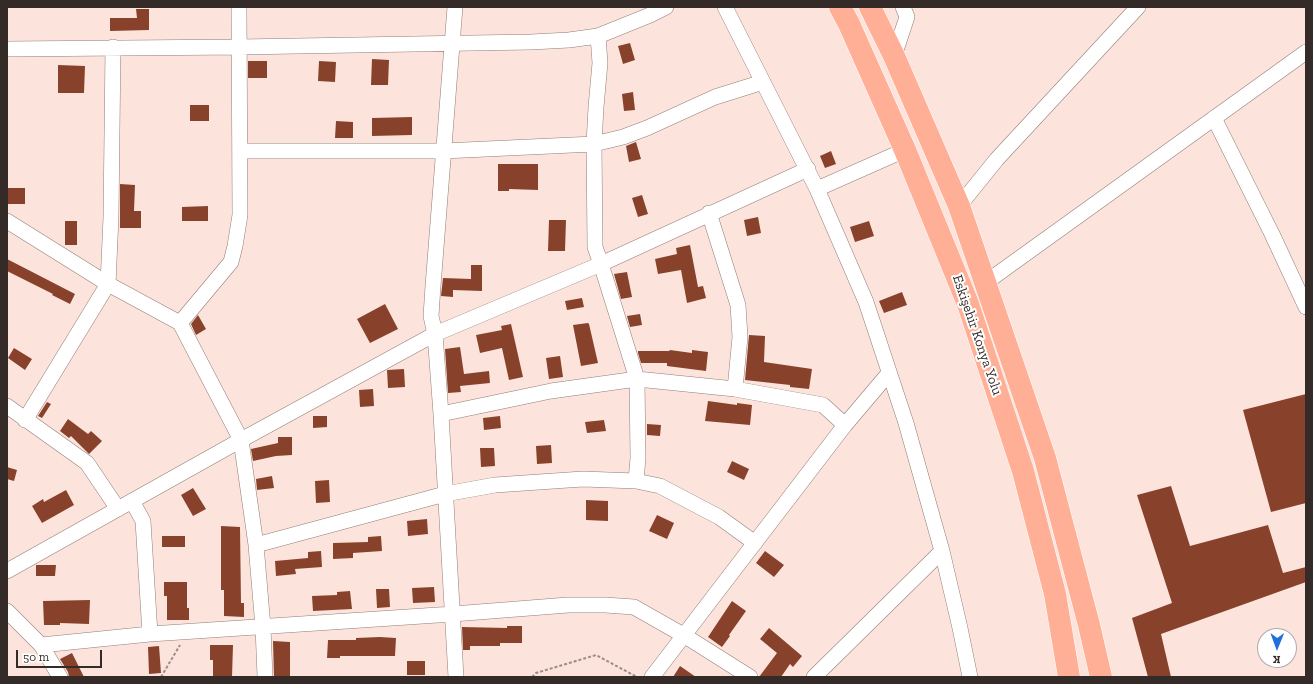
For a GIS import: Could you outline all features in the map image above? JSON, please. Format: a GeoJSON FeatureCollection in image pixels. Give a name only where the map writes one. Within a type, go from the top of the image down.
{"type":"FeatureCollection","features":[{"type":"Feature","properties":{"kind":"highway","name":"Eskişehir Konya Yolu"},"geometry":{"type":"LineString","coordinates":[[840,7],[905,150],[968,304],[1023,471],[1055,594],[1070,677]]}},
{"type":"Feature","properties":{"kind":"highway"},"geometry":{"type":"LineString","coordinates":[[870,7],[894,56],[959,206],[1045,458],[1089,625],[1101,677]]}},
{"type":"Feature","properties":{"kind":"street"},"geometry":{"type":"LineString","coordinates":[[180,323],[231,262],[240,215],[239,7]]}},
{"type":"Feature","properties":{"kind":"street"},"geometry":{"type":"LineString","coordinates":[[455,7],[443,151],[432,316],[435,334],[441,414],[456,677]]}},
{"type":"Feature","properties":{"kind":"street"},"geometry":{"type":"LineString","coordinates":[[7,48],[239,47],[569,40],[598,36],[666,7]]}},
{"type":"Feature","properties":{"kind":"street"},"geometry":{"type":"LineString","coordinates":[[725,7],[808,169],[866,302],[906,423],[942,551],[970,677]]}},
{"type":"Feature","properties":{"kind":"street"},"geometry":{"type":"LineString","coordinates":[[894,56],[907,17],[903,7]]}},
{"type":"Feature","properties":{"kind":"street"},"geometry":{"type":"LineString","coordinates":[[959,206],[997,159],[1138,7]]}},
{"type":"Feature","properties":{"kind":"street"},"geometry":{"type":"LineString","coordinates":[[598,36],[600,63],[594,144],[595,247],[637,379],[638,458],[636,481]]}},
{"type":"Feature","properties":{"kind":"street"},"geometry":{"type":"LineString","coordinates":[[25,420],[108,284],[111,217],[114,47]]}},
{"type":"Feature","properties":{"kind":"street"},"geometry":{"type":"LineString","coordinates":[[985,283],[1306,52]]}},
{"type":"Feature","properties":{"kind":"street"},"geometry":{"type":"LineString","coordinates":[[240,152],[443,151],[594,144],[623,137],[647,128],[715,97],[763,82]]}},
{"type":"Feature","properties":{"kind":"street"},"geometry":{"type":"LineString","coordinates":[[1214,118],[1272,234],[1306,307]]}},
{"type":"Feature","properties":{"kind":"street"},"geometry":{"type":"LineString","coordinates":[[817,189],[905,150]]}},
{"type":"Feature","properties":{"kind":"street"},"geometry":{"type":"LineString","coordinates":[[7,571],[118,508],[435,334],[601,264],[709,213],[808,169]]}},
{"type":"Feature","properties":{"kind":"street"},"geometry":{"type":"LineString","coordinates":[[709,213],[738,305],[740,337],[736,389]]}},
{"type":"Feature","properties":{"kind":"street"},"geometry":{"type":"LineString","coordinates":[[7,221],[108,284],[180,323],[241,440],[256,545],[263,627],[265,677]]}},
{"type":"Feature","properties":{"kind":"street"},"geometry":{"type":"LineString","coordinates":[[652,677],[685,636],[845,425],[889,372]]}},
{"type":"Feature","properties":{"kind":"street"},"geometry":{"type":"LineString","coordinates":[[441,414],[551,391],[637,379],[736,389],[823,405],[845,425]]}},
{"type":"Feature","properties":{"kind":"street"},"geometry":{"type":"LineString","coordinates":[[7,406],[87,463],[118,508]]}},
{"type":"Feature","properties":{"kind":"street"},"geometry":{"type":"LineString","coordinates":[[256,545],[445,494],[503,484],[583,479],[636,481],[660,486],[720,517],[755,543]]}},
{"type":"Feature","properties":{"kind":"street"},"geometry":{"type":"LineString","coordinates":[[132,501],[143,521],[150,634]]}},
{"type":"Feature","properties":{"kind":"street"},"geometry":{"type":"LineString","coordinates":[[814,677],[942,551]]}},
{"type":"Feature","properties":{"kind":"street"},"geometry":{"type":"LineString","coordinates":[[41,645],[150,634],[568,605],[634,607],[685,636],[750,677]]}},
{"type":"Feature","properties":{"kind":"street"},"geometry":{"type":"LineString","coordinates":[[7,611],[41,645],[60,677]]}},
{"type":"Feature","properties":{"kind":"path"},"geometry":{"type":"LineString","coordinates":[[161,677],[188,632]]}},
{"type":"Feature","properties":{"kind":"path"},"geometry":{"type":"LineString","coordinates":[[532,677],[536,673],[596,655],[637,677]]}},
{"type":"Feature","properties":{"kind":"building"},"geometry":{"type":"Polygon","coordinates":[[[136,9],[149,9],[149,30],[110,31],[110,18],[137,18],[136,9]]]}},
{"type":"Feature","properties":{"kind":"building"},"geometry":{"type":"Polygon","coordinates":[[[630,43],[635,60],[623,64],[618,46],[630,43]]]}},
{"type":"Feature","properties":{"kind":"building"},"geometry":{"type":"Polygon","coordinates":[[[372,59],[389,60],[388,85],[371,85],[372,59]]]}},
{"type":"Feature","properties":{"kind":"building"},"geometry":{"type":"Polygon","coordinates":[[[248,61],[267,61],[267,78],[248,78],[248,61]]]}},
{"type":"Feature","properties":{"kind":"building"},"geometry":{"type":"Polygon","coordinates":[[[319,61],[336,62],[335,82],[318,81],[319,61]]]}},
{"type":"Feature","properties":{"kind":"building"},"geometry":{"type":"Polygon","coordinates":[[[58,65],[85,66],[84,93],[58,93],[58,65]]]}},
{"type":"Feature","properties":{"kind":"building"},"geometry":{"type":"Polygon","coordinates":[[[633,92],[635,110],[624,111],[622,94],[633,92]]]}},
{"type":"Feature","properties":{"kind":"building"},"geometry":{"type":"Polygon","coordinates":[[[190,105],[209,105],[209,121],[190,121],[190,105]]]}},
{"type":"Feature","properties":{"kind":"building"},"geometry":{"type":"Polygon","coordinates":[[[412,117],[412,135],[372,136],[372,118],[412,117]]]}},
{"type":"Feature","properties":{"kind":"building"},"geometry":{"type":"Polygon","coordinates":[[[336,121],[353,122],[353,138],[335,138],[336,121]]]}},
{"type":"Feature","properties":{"kind":"building"},"geometry":{"type":"Polygon","coordinates":[[[636,142],[641,159],[629,162],[626,146],[636,142]]]}},
{"type":"Feature","properties":{"kind":"building"},"geometry":{"type":"Polygon","coordinates":[[[831,151],[836,164],[825,168],[820,156],[831,151]]]}},
{"type":"Feature","properties":{"kind":"building"},"geometry":{"type":"Polygon","coordinates":[[[498,164],[538,164],[538,190],[509,189],[509,191],[498,191],[498,164]]]}},
{"type":"Feature","properties":{"kind":"building"},"geometry":{"type":"Polygon","coordinates":[[[120,184],[135,185],[134,211],[141,211],[141,228],[120,228],[120,184]]]}},
{"type":"Feature","properties":{"kind":"building"},"geometry":{"type":"Polygon","coordinates":[[[7,188],[25,188],[25,204],[7,204],[7,188]]]}},
{"type":"Feature","properties":{"kind":"building"},"geometry":{"type":"Polygon","coordinates":[[[642,195],[648,214],[638,217],[632,198],[642,195]]]}},
{"type":"Feature","properties":{"kind":"building"},"geometry":{"type":"Polygon","coordinates":[[[208,206],[208,221],[182,221],[182,207],[208,206]]]}},
{"type":"Feature","properties":{"kind":"building"},"geometry":{"type":"Polygon","coordinates":[[[758,217],[761,233],[747,236],[744,220],[758,217]]]}},
{"type":"Feature","properties":{"kind":"building"},"geometry":{"type":"Polygon","coordinates":[[[549,220],[566,220],[565,251],[548,251],[549,220]]]}},
{"type":"Feature","properties":{"kind":"building"},"geometry":{"type":"Polygon","coordinates":[[[65,221],[77,221],[77,245],[65,245],[65,221]]]}},
{"type":"Feature","properties":{"kind":"building"},"geometry":{"type":"Polygon","coordinates":[[[869,221],[874,236],[855,242],[850,227],[869,221]]]}},
{"type":"Feature","properties":{"kind":"building"},"geometry":{"type":"Polygon","coordinates":[[[690,245],[698,287],[703,286],[706,298],[687,303],[681,270],[658,274],[655,259],[677,254],[676,248],[690,245]]]}},
{"type":"Feature","properties":{"kind":"building"},"geometry":{"type":"Polygon","coordinates":[[[7,259],[75,294],[70,304],[7,271],[7,259]]]}},
{"type":"Feature","properties":{"kind":"building"},"geometry":{"type":"Polygon","coordinates":[[[471,265],[482,265],[482,291],[453,290],[453,297],[441,296],[443,278],[471,279],[471,265]]]}},
{"type":"Feature","properties":{"kind":"building"},"geometry":{"type":"Polygon","coordinates":[[[627,272],[632,297],[621,299],[614,274],[627,272]]]}},
{"type":"Feature","properties":{"kind":"building"},"geometry":{"type":"Polygon","coordinates":[[[902,292],[907,305],[884,313],[879,301],[902,292]]]}},
{"type":"Feature","properties":{"kind":"building"},"geometry":{"type":"Polygon","coordinates":[[[582,298],[584,307],[567,310],[565,301],[582,298]]]}},
{"type":"Feature","properties":{"kind":"building"},"geometry":{"type":"Polygon","coordinates":[[[385,304],[398,329],[370,343],[357,319],[385,304]]]}},
{"type":"Feature","properties":{"kind":"building"},"geometry":{"type":"Polygon","coordinates":[[[640,314],[642,325],[630,327],[627,316],[640,314]]]}},
{"type":"Feature","properties":{"kind":"building"},"geometry":{"type":"Polygon","coordinates":[[[198,315],[206,329],[196,335],[191,324],[198,315]]]}},
{"type":"Feature","properties":{"kind":"building"},"geometry":{"type":"Polygon","coordinates":[[[588,323],[598,363],[581,366],[573,325],[588,323]]]}},
{"type":"Feature","properties":{"kind":"building"},"geometry":{"type":"Polygon","coordinates":[[[511,324],[523,377],[509,380],[502,348],[480,353],[476,335],[502,330],[501,326],[511,324]]]}},
{"type":"Feature","properties":{"kind":"building"},"geometry":{"type":"Polygon","coordinates":[[[749,335],[765,336],[764,362],[812,369],[809,389],[790,387],[790,385],[745,380],[749,335]]]}},
{"type":"Feature","properties":{"kind":"building"},"geometry":{"type":"Polygon","coordinates":[[[460,347],[464,374],[489,371],[490,383],[460,386],[461,392],[448,393],[445,349],[460,347]]]}},
{"type":"Feature","properties":{"kind":"building"},"geometry":{"type":"Polygon","coordinates":[[[14,348],[32,359],[25,370],[8,358],[14,348]]]}},
{"type":"Feature","properties":{"kind":"building"},"geometry":{"type":"Polygon","coordinates":[[[670,350],[692,353],[692,350],[708,352],[706,371],[667,366],[667,363],[641,363],[638,353],[638,351],[670,350]]]}},
{"type":"Feature","properties":{"kind":"building"},"geometry":{"type":"Polygon","coordinates":[[[560,356],[563,377],[549,379],[546,358],[560,356]]]}},
{"type":"Feature","properties":{"kind":"building"},"geometry":{"type":"Polygon","coordinates":[[[404,369],[405,387],[388,388],[387,370],[404,369]]]}},
{"type":"Feature","properties":{"kind":"building"},"geometry":{"type":"Polygon","coordinates":[[[373,389],[374,406],[360,407],[359,390],[373,389]]]}},
{"type":"Feature","properties":{"kind":"building"},"geometry":{"type":"Polygon","coordinates":[[[1306,394],[1306,503],[1271,512],[1243,410],[1306,394]]]}},
{"type":"Feature","properties":{"kind":"building"},"geometry":{"type":"Polygon","coordinates":[[[708,401],[737,405],[737,403],[752,405],[750,425],[705,421],[708,401]]]}},
{"type":"Feature","properties":{"kind":"building"},"geometry":{"type":"Polygon","coordinates":[[[47,402],[51,404],[42,418],[38,416],[47,402]]]}},
{"type":"Feature","properties":{"kind":"building"},"geometry":{"type":"Polygon","coordinates":[[[313,416],[327,416],[327,427],[313,428],[313,416]]]}},
{"type":"Feature","properties":{"kind":"building"},"geometry":{"type":"Polygon","coordinates":[[[500,416],[501,428],[484,430],[483,418],[500,416]]]}},
{"type":"Feature","properties":{"kind":"building"},"geometry":{"type":"Polygon","coordinates":[[[68,419],[88,434],[91,431],[102,441],[89,454],[71,436],[69,438],[60,431],[68,419]]]}},
{"type":"Feature","properties":{"kind":"building"},"geometry":{"type":"Polygon","coordinates":[[[604,420],[606,431],[587,433],[585,422],[604,420]]]}},
{"type":"Feature","properties":{"kind":"building"},"geometry":{"type":"Polygon","coordinates":[[[647,424],[661,425],[660,436],[647,435],[647,424]]]}},
{"type":"Feature","properties":{"kind":"building"},"geometry":{"type":"Polygon","coordinates":[[[278,437],[292,437],[292,455],[276,456],[253,461],[251,449],[278,443],[278,437]]]}},
{"type":"Feature","properties":{"kind":"building"},"geometry":{"type":"Polygon","coordinates":[[[551,445],[552,463],[537,464],[536,446],[551,445]]]}},
{"type":"Feature","properties":{"kind":"building"},"geometry":{"type":"Polygon","coordinates":[[[480,448],[494,448],[495,466],[481,467],[480,448]]]}},
{"type":"Feature","properties":{"kind":"building"},"geometry":{"type":"Polygon","coordinates":[[[732,461],[749,469],[744,480],[727,472],[732,461]]]}},
{"type":"Feature","properties":{"kind":"building"},"geometry":{"type":"Polygon","coordinates":[[[7,467],[17,470],[14,481],[7,479],[7,467]]]}},
{"type":"Feature","properties":{"kind":"building"},"geometry":{"type":"Polygon","coordinates":[[[272,476],[274,488],[257,490],[256,479],[272,476]]]}},
{"type":"Feature","properties":{"kind":"building"},"geometry":{"type":"Polygon","coordinates":[[[329,480],[330,502],[316,503],[315,481],[329,480]]]}},
{"type":"Feature","properties":{"kind":"building"},"geometry":{"type":"Polygon","coordinates":[[[1171,486],[1190,546],[1268,525],[1283,573],[1306,567],[1306,582],[1161,634],[1171,677],[1148,677],[1132,618],[1172,603],[1137,495],[1171,486]]]}},
{"type":"Feature","properties":{"kind":"building"},"geometry":{"type":"Polygon","coordinates":[[[193,488],[206,509],[193,516],[181,495],[193,488]]]}},
{"type":"Feature","properties":{"kind":"building"},"geometry":{"type":"Polygon","coordinates":[[[66,490],[74,505],[42,523],[32,506],[43,499],[44,502],[66,490]]]}},
{"type":"Feature","properties":{"kind":"building"},"geometry":{"type":"Polygon","coordinates":[[[586,500],[608,501],[608,521],[586,520],[586,500]]]}},
{"type":"Feature","properties":{"kind":"building"},"geometry":{"type":"Polygon","coordinates":[[[657,515],[674,523],[667,539],[649,531],[657,515]]]}},
{"type":"Feature","properties":{"kind":"building"},"geometry":{"type":"Polygon","coordinates":[[[427,519],[428,534],[408,536],[407,521],[427,519]]]}},
{"type":"Feature","properties":{"kind":"building"},"geometry":{"type":"Polygon","coordinates":[[[221,526],[240,527],[241,603],[244,603],[244,617],[224,616],[224,590],[221,590],[221,526]]]}},
{"type":"Feature","properties":{"kind":"building"},"geometry":{"type":"Polygon","coordinates":[[[162,536],[185,536],[185,547],[162,547],[162,536]]]}},
{"type":"Feature","properties":{"kind":"building"},"geometry":{"type":"Polygon","coordinates":[[[381,536],[382,551],[353,553],[353,558],[333,559],[333,543],[368,542],[368,537],[381,536]]]}},
{"type":"Feature","properties":{"kind":"building"},"geometry":{"type":"Polygon","coordinates":[[[321,551],[322,567],[295,569],[296,574],[276,576],[275,561],[308,558],[308,552],[321,551]]]}},
{"type":"Feature","properties":{"kind":"building"},"geometry":{"type":"Polygon","coordinates":[[[765,551],[784,565],[774,577],[756,563],[765,551]]]}},
{"type":"Feature","properties":{"kind":"building"},"geometry":{"type":"Polygon","coordinates":[[[36,565],[56,565],[55,576],[36,576],[36,565]]]}},
{"type":"Feature","properties":{"kind":"building"},"geometry":{"type":"Polygon","coordinates":[[[164,582],[187,582],[187,608],[189,608],[189,620],[167,620],[167,596],[164,596],[164,582]]]}},
{"type":"Feature","properties":{"kind":"building"},"geometry":{"type":"Polygon","coordinates":[[[434,587],[435,602],[413,603],[412,588],[434,587]]]}},
{"type":"Feature","properties":{"kind":"building"},"geometry":{"type":"Polygon","coordinates":[[[376,589],[389,589],[390,607],[377,608],[376,589]]]}},
{"type":"Feature","properties":{"kind":"building"},"geometry":{"type":"Polygon","coordinates":[[[350,591],[352,609],[313,611],[312,596],[337,595],[337,592],[350,591]]]}},
{"type":"Feature","properties":{"kind":"building"},"geometry":{"type":"Polygon","coordinates":[[[90,600],[89,624],[60,623],[60,625],[44,625],[43,601],[90,600]]]}},
{"type":"Feature","properties":{"kind":"building"},"geometry":{"type":"Polygon","coordinates":[[[732,601],[746,611],[722,647],[708,637],[732,601]]]}},
{"type":"Feature","properties":{"kind":"building"},"geometry":{"type":"Polygon","coordinates":[[[507,626],[522,626],[522,643],[500,643],[500,646],[470,646],[470,650],[463,650],[462,627],[507,628],[507,626]]]}},
{"type":"Feature","properties":{"kind":"building"},"geometry":{"type":"Polygon","coordinates":[[[769,628],[802,656],[793,667],[790,664],[781,677],[759,677],[777,653],[760,639],[769,628]]]}},
{"type":"Feature","properties":{"kind":"building"},"geometry":{"type":"Polygon","coordinates":[[[356,638],[396,638],[395,656],[340,656],[340,658],[327,658],[328,640],[356,640],[356,638]]]}},
{"type":"Feature","properties":{"kind":"building"},"geometry":{"type":"Polygon","coordinates":[[[273,641],[290,642],[290,677],[274,677],[273,641]]]}},
{"type":"Feature","properties":{"kind":"building"},"geometry":{"type":"Polygon","coordinates":[[[210,645],[233,645],[232,677],[213,677],[213,660],[210,660],[210,645]]]}},
{"type":"Feature","properties":{"kind":"building"},"geometry":{"type":"Polygon","coordinates":[[[159,646],[161,673],[149,674],[148,647],[159,646]]]}},
{"type":"Feature","properties":{"kind":"building"},"geometry":{"type":"Polygon","coordinates":[[[72,653],[84,677],[69,677],[68,672],[60,659],[72,653]]]}},
{"type":"Feature","properties":{"kind":"building"},"geometry":{"type":"Polygon","coordinates":[[[407,661],[425,661],[425,675],[407,675],[407,661]]]}},
{"type":"Feature","properties":{"kind":"building"},"geometry":{"type":"Polygon","coordinates":[[[680,666],[696,677],[673,677],[680,666]]]}}]}
